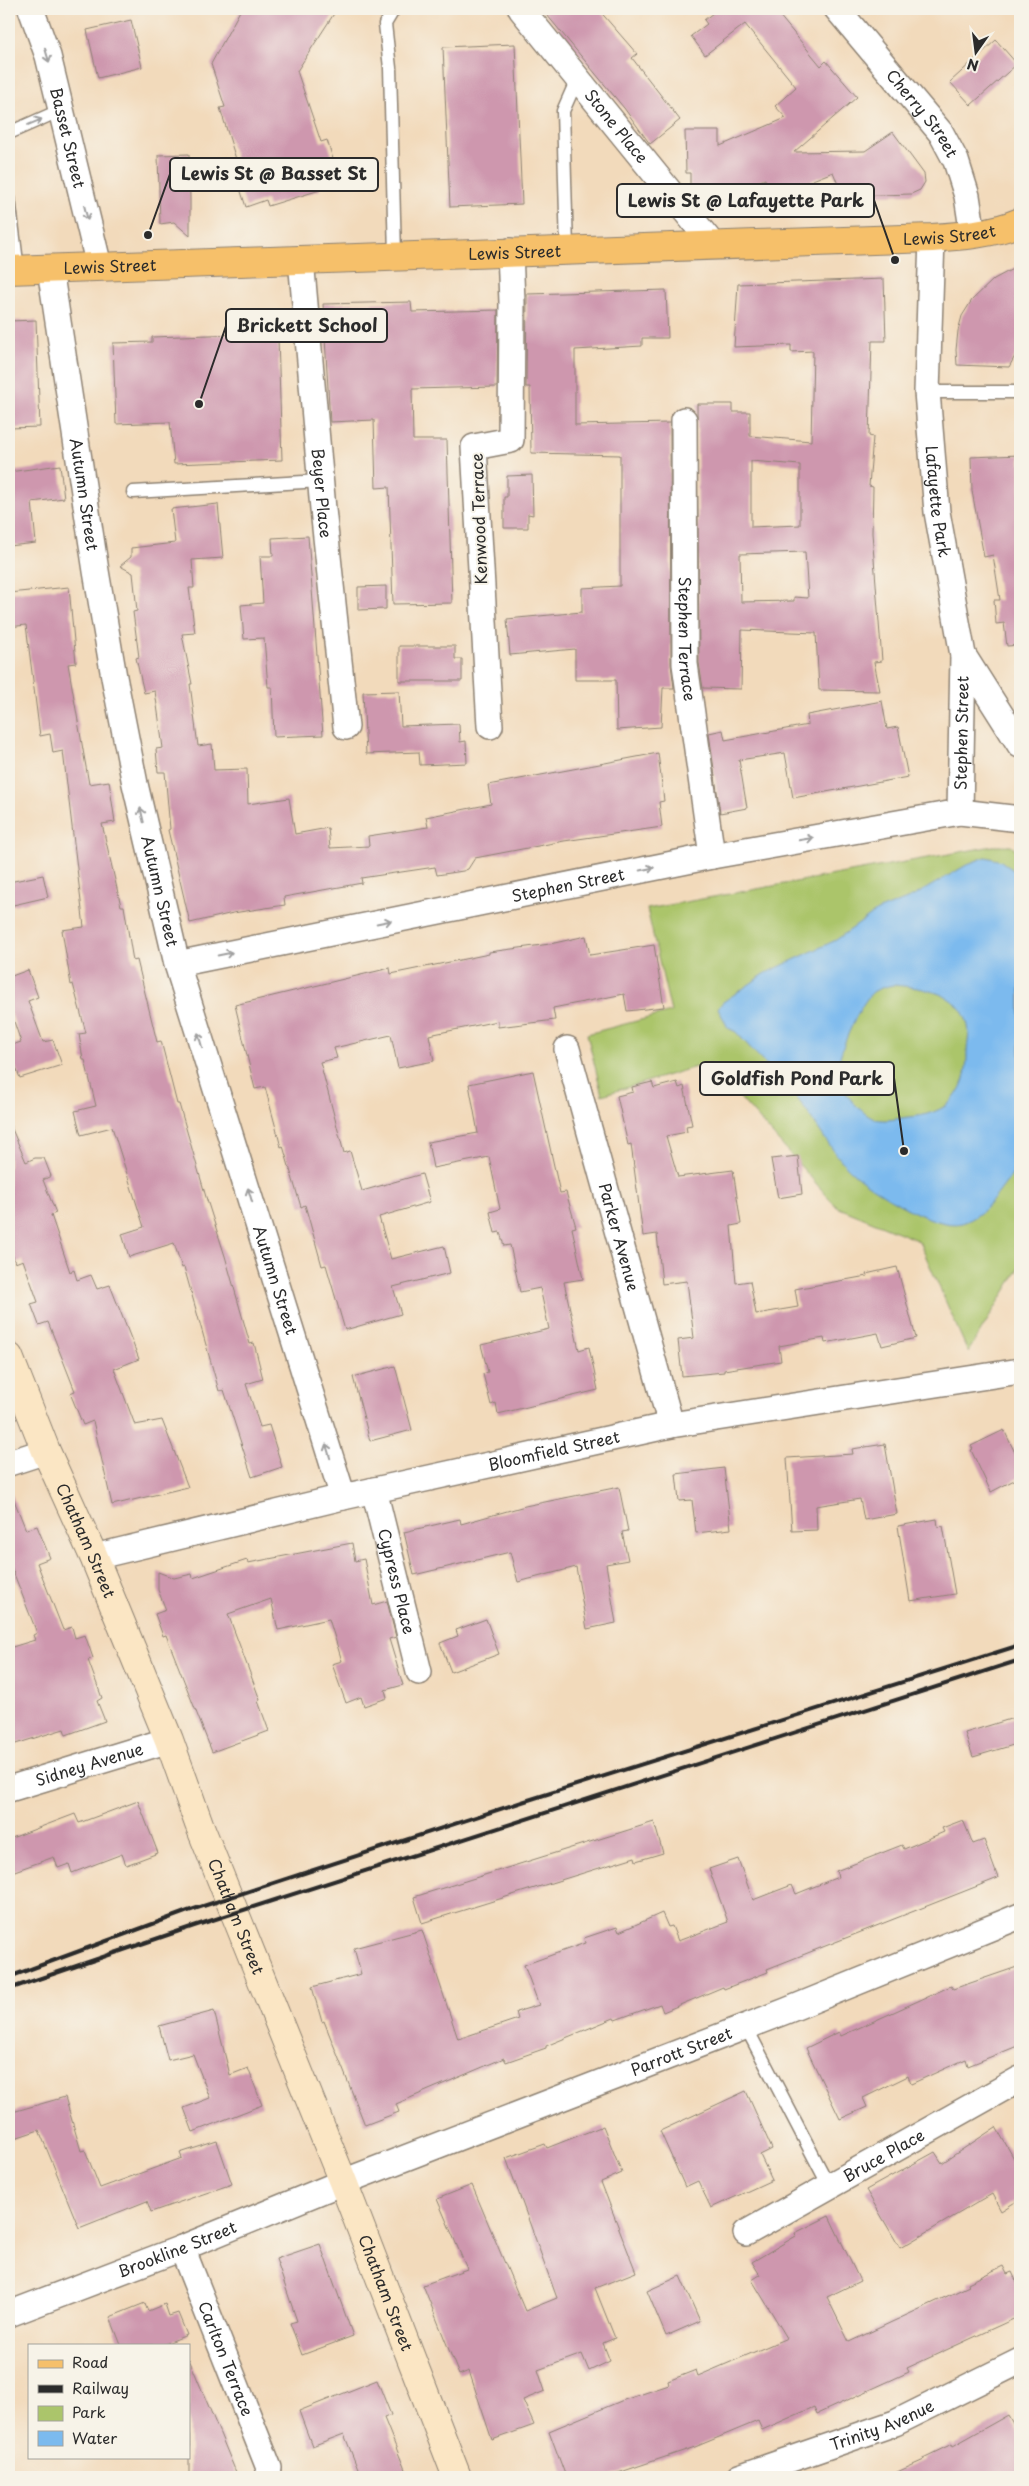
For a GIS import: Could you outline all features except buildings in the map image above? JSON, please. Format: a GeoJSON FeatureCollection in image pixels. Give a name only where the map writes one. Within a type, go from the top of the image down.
{"type":"FeatureCollection","features":[{"type":"Feature","properties":{"kind":"main road","name":"Lewis Street"},"geometry":{"type":"LineString","coordinates":[[14,270],[567,249],[932,238],[973,235],[1006,228],[1020,222]]}},
{"type":"Feature","properties":{"kind":"main road","name":"Chatham Street"},"geometry":{"type":"LineString","coordinates":[[9,1357],[46,1451],[94,1557],[169,1740],[199,1824],[343,2182],[457,2477]]}},
{"type":"Feature","properties":{"kind":"street","name":"Basset Street"},"geometry":{"type":"LineString","coordinates":[[31,9],[48,56],[99,266]]}},
{"type":"Feature","properties":{"kind":"street","name":"Stone Place"},"geometry":{"type":"LineString","coordinates":[[521,9],[578,76],[713,245]]}},
{"type":"Feature","properties":{"kind":"street","name":"Cherry Street"},"geometry":{"type":"LineString","coordinates":[[837,9],[941,133],[959,170],[967,196],[973,235]]}},
{"type":"Feature","properties":{"kind":"street","name":"Lafayette Park"},"geometry":{"type":"LineString","coordinates":[[932,238],[927,392],[937,512],[963,655],[1020,745]]}},
{"type":"Feature","properties":{"kind":"street","name":"Kenwood Terrace"},"geometry":{"type":"LineString","coordinates":[[490,726],[474,447],[512,440],[510,251]]}},
{"type":"Feature","properties":{"kind":"street","name":"Beyer Place"},"geometry":{"type":"LineString","coordinates":[[301,259],[346,727]]}},
{"type":"Feature","properties":{"kind":"street","name":"Autumn Street"},"geometry":{"type":"LineString","coordinates":[[50,269],[114,677],[135,784],[177,964],[343,1497]]}},
{"type":"Feature","properties":{"kind":"street","name":"Stephen Terrace"},"geometry":{"type":"LineString","coordinates":[[684,420],[685,664],[712,856]]}},
{"type":"Feature","properties":{"kind":"street","name":"Stephen Street"},"geometry":{"type":"LineString","coordinates":[[960,812],[963,655]]}},
{"type":"Feature","properties":{"kind":"street","name":"Stephen Street"},"geometry":{"type":"LineString","coordinates":[[177,964],[712,856],[960,812],[1020,819]]}},
{"type":"Feature","properties":{"kind":"street","name":"Parker Avenue"},"geometry":{"type":"LineString","coordinates":[[568,1049],[671,1425]]}},
{"type":"Feature","properties":{"kind":"street","name":"Bloomfield Street"},"geometry":{"type":"LineString","coordinates":[[94,1557],[343,1497],[671,1425],[1020,1371]]}},
{"type":"Feature","properties":{"kind":"street"},"geometry":{"type":"LineString","coordinates":[[9,1463],[46,1451]]}},
{"type":"Feature","properties":{"kind":"street","name":"Cypress Place"},"geometry":{"type":"LineString","coordinates":[[374,1490],[419,1672]]}},
{"type":"Feature","properties":{"kind":"street","name":"Sidney Avenue"},"geometry":{"type":"LineString","coordinates":[[9,1789],[169,1740]]}},
{"type":"Feature","properties":{"kind":"street","name":"Parrott Street"},"geometry":{"type":"LineString","coordinates":[[343,2182],[746,2027],[1020,1916]]}},
{"type":"Feature","properties":{"kind":"street","name":"Bruce Place"},"geometry":{"type":"LineString","coordinates":[[746,2233],[1020,2079]]}},
{"type":"Feature","properties":{"kind":"street","name":"Brookline Street"},"geometry":{"type":"LineString","coordinates":[[9,2314],[182,2248],[343,2182]]}},
{"type":"Feature","properties":{"kind":"street","name":"Carlton Terrace"},"geometry":{"type":"LineString","coordinates":[[182,2248],[269,2468]]}},
{"type":"Feature","properties":{"kind":"street","name":"Trinity Avenue"},"geometry":{"type":"LineString","coordinates":[[739,2477],[895,2422],[1020,2361]]}},
{"type":"Feature","properties":{"kind":"lane"},"geometry":{"type":"LineString","coordinates":[[394,9],[385,24],[390,68],[395,256]]}},
{"type":"Feature","properties":{"kind":"lane"},"geometry":{"type":"LineString","coordinates":[[567,249],[563,111],[578,76]]}},
{"type":"Feature","properties":{"kind":"lane"},"geometry":{"type":"LineString","coordinates":[[9,133],[61,110]]}},
{"type":"Feature","properties":{"kind":"lane"},"geometry":{"type":"LineString","coordinates":[[9,198],[14,270]]}},
{"type":"Feature","properties":{"kind":"lane"},"geometry":{"type":"LineString","coordinates":[[927,392],[1020,392]]}},
{"type":"Feature","properties":{"kind":"lane"},"geometry":{"type":"LineString","coordinates":[[133,492],[321,481]]}},
{"type":"Feature","properties":{"kind":"lane"},"geometry":{"type":"LineString","coordinates":[[746,2027],[829,2186]]}},
{"type":"Feature","properties":{"kind":"green space"},"geometry":{"type":"Polygon","coordinates":[[[993,846],[1011,846],[1020,852],[1020,1267],[968,1352],[919,1241],[837,1207],[709,1063],[602,1095],[587,1034],[671,1012],[647,909],[993,846]]]}},
{"type":"Feature","properties":{"kind":"water"},"geometry":{"type":"Polygon","coordinates":[[[986,857],[1001,861],[1020,875],[1020,1166],[980,1213],[962,1223],[950,1224],[918,1214],[883,1195],[855,1175],[825,1139],[793,1093],[736,1032],[728,1028],[718,1008],[723,1002],[766,973],[836,940],[877,911],[912,897],[970,863],[986,857]],[[894,985],[878,989],[867,998],[849,1031],[840,1056],[837,1075],[846,1094],[858,1107],[870,1117],[879,1120],[927,1114],[950,1103],[961,1087],[967,1065],[969,1032],[964,1015],[958,1006],[949,999],[928,990],[894,985]]]}},
{"type":"Feature","properties":{"kind":"railway"},"geometry":{"type":"LineString","coordinates":[[9,1977],[188,1911],[522,1802],[1020,1645]]}},
{"type":"Feature","properties":{"kind":"railway"},"geometry":{"type":"LineString","coordinates":[[9,1989],[194,1926],[1020,1660]]}},
{"type":"Feature","properties":{"kind":"place","name":"Lewis St @ Basset St"},"geometry":{"type":"Point","coordinates":[148,235]}},
{"type":"Feature","properties":{"kind":"place","name":"Lewis St @ Lafayette Park"},"geometry":{"type":"Point","coordinates":[895,260]}},
{"type":"Feature","properties":{"kind":"place","name":"Brickett School"},"geometry":{"type":"Point","coordinates":[199,404]}},
{"type":"Feature","properties":{"kind":"place","name":"Goldfish Pond Park"},"geometry":{"type":"Point","coordinates":[904,1151]}}]}
